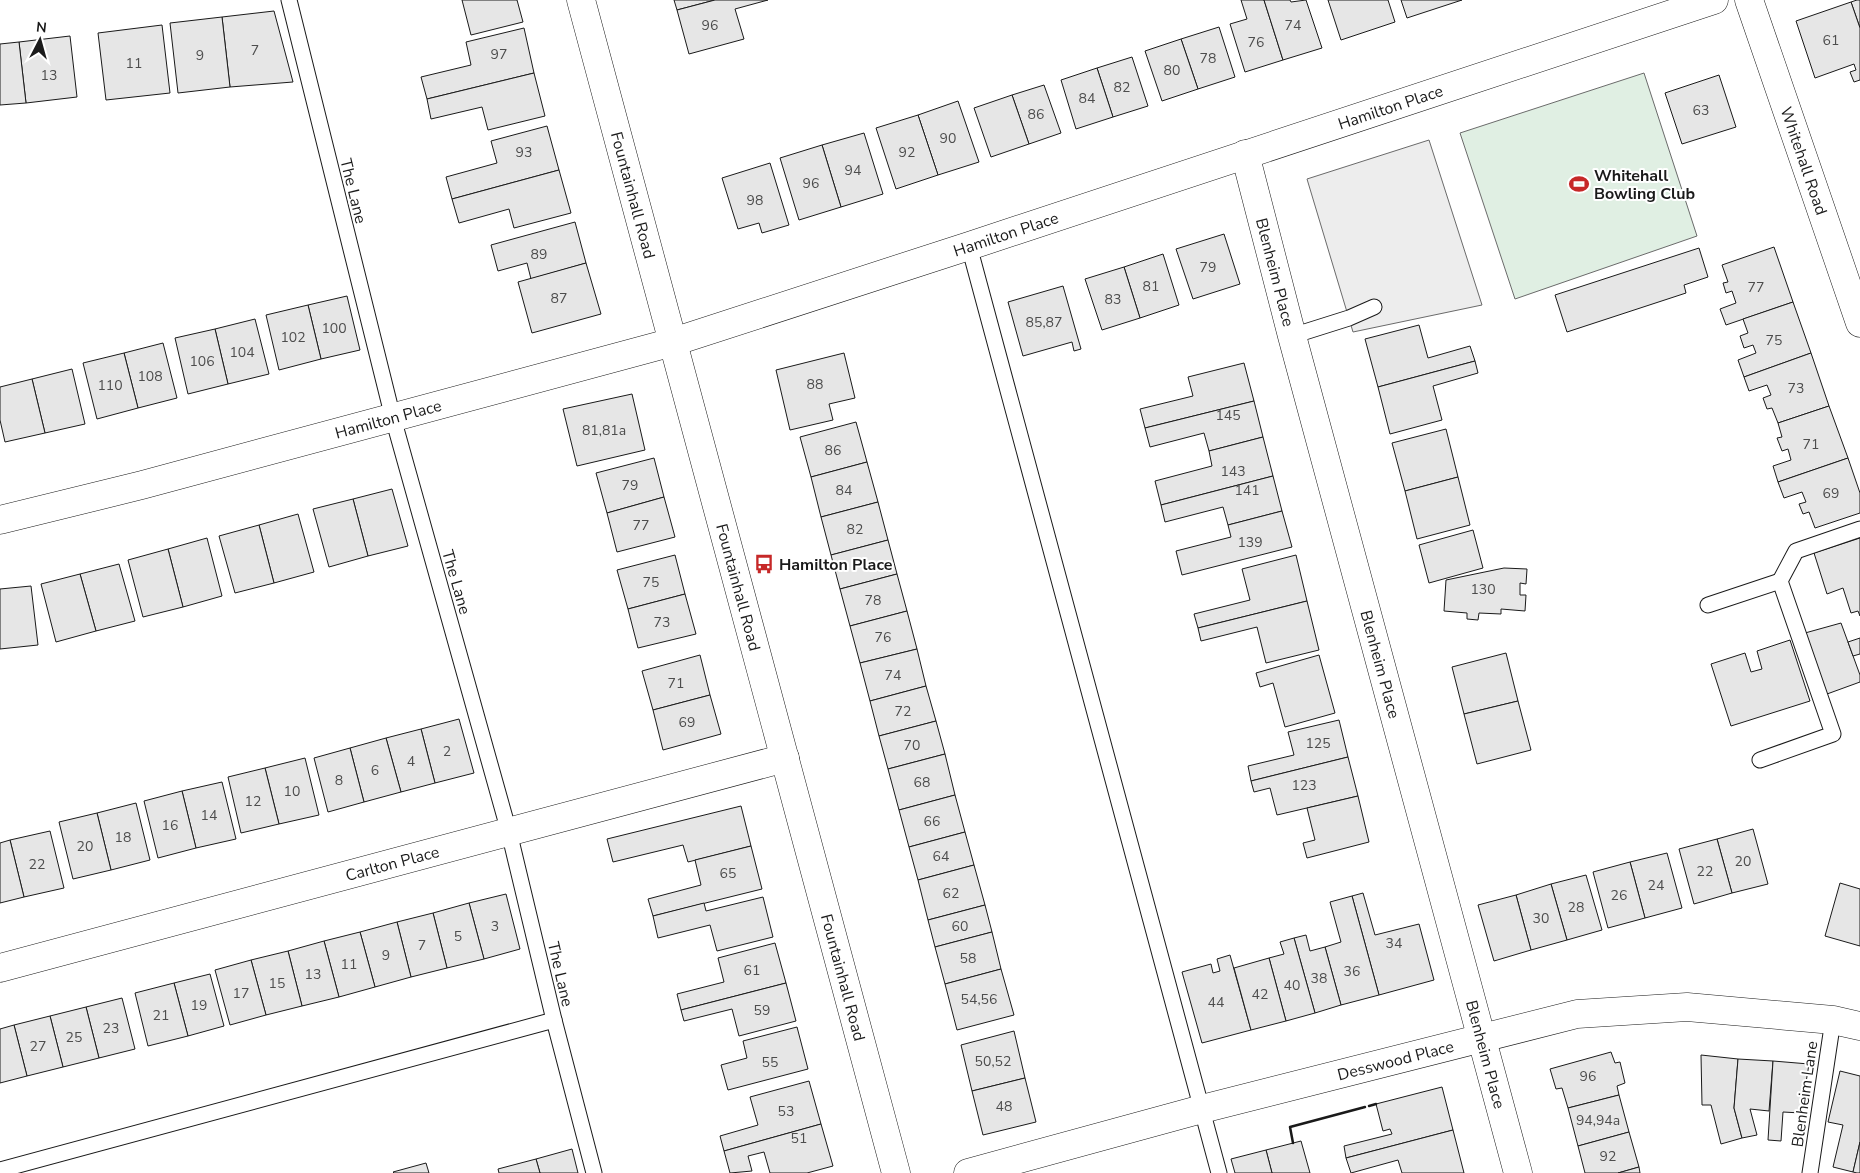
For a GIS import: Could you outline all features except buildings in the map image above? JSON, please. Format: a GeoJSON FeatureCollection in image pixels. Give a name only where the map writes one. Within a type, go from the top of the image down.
{"type":"FeatureCollection","features":[{"type":"Feature","properties":{"kind":"street","name":"Fountainhall Road"},"geometry":{"type":"LineString","coordinates":[[581,0],[896,1173]]}},
{"type":"Feature","properties":{"kind":"street","name":"Hamilton Place"},"geometry":{"type":"LineString","coordinates":[[0,520],[142,485],[673,342],[1714,0]]}},
{"type":"Feature","properties":{"kind":"street","name":"Whitehall Road"},"geometry":{"type":"LineString","coordinates":[[1749,0],[1860,323]]}},
{"type":"Feature","properties":{"kind":"street","name":"Blenheim Place"},"geometry":{"type":"LineString","coordinates":[[1245,154],[1292,336],[1518,1173]]}},
{"type":"Feature","properties":{"kind":"street","name":"Carlton Place"},"geometry":{"type":"LineString","coordinates":[[0,968],[785,758]]}},
{"type":"Feature","properties":{"kind":"street","name":"Desswood Place"},"geometry":{"type":"LineString","coordinates":[[968,1173],[1202,1109],[1578,1014],[1686,1007],[1832,1020],[1860,1026]]}},
{"type":"Feature","properties":{"kind":"lane","name":"The Lane"},"geometry":{"type":"LineString","coordinates":[[288,0],[393,418],[510,832],[554,1020],[594,1173]]}},
{"type":"Feature","properties":{"kind":"lane"},"geometry":{"type":"LineString","coordinates":[[969,246],[1219,1173]]}},
{"type":"Feature","properties":{"kind":"lane"},"geometry":{"type":"LineString","coordinates":[[1292,336],[1349,318],[1374,307]]}},
{"type":"Feature","properties":{"kind":"lane"},"geometry":{"type":"LineString","coordinates":[[1708,605],[1780,581],[1796,550],[1860,529]]}},
{"type":"Feature","properties":{"kind":"lane"},"geometry":{"type":"LineString","coordinates":[[1760,760],[1833,734],[1780,581]]}},
{"type":"Feature","properties":{"kind":"lane"},"geometry":{"type":"LineString","coordinates":[[0,1170],[554,1020]]}},
{"type":"Feature","properties":{"kind":"lane","name":"Blenheim Lane"},"geometry":{"type":"LineString","coordinates":[[1810,1173],[1832,1020]]}},
{"type":"Feature","properties":{"kind":"green space","name":"Whitehall Bowling Club"},"geometry":{"type":"Polygon","coordinates":[[[1644,73],[1697,236],[1515,299],[1460,133],[1644,73]]]}},
{"type":"Feature","properties":{"kind":"shaded area"},"geometry":{"type":"Polygon","coordinates":[[[1429,140],[1482,305],[1353,332],[1307,179],[1429,140]]]}},
{"type":"Feature","properties":{"kind":"wall"},"geometry":{"type":"LineString","coordinates":[[1369,1106],[1376,1104]]}},
{"type":"Feature","properties":{"kind":"wall"},"geometry":{"type":"LineString","coordinates":[[1293,1143],[1290,1127],[1365,1107]]}},
{"type":"Feature","properties":{"kind":"place","name":"Whitehall Bowling Club"},"geometry":{"type":"Point","coordinates":[1579,184]}},
{"type":"Feature","properties":{"kind":"place","name":"Hamilton Place"},"geometry":{"type":"Point","coordinates":[764,564]}}]}
